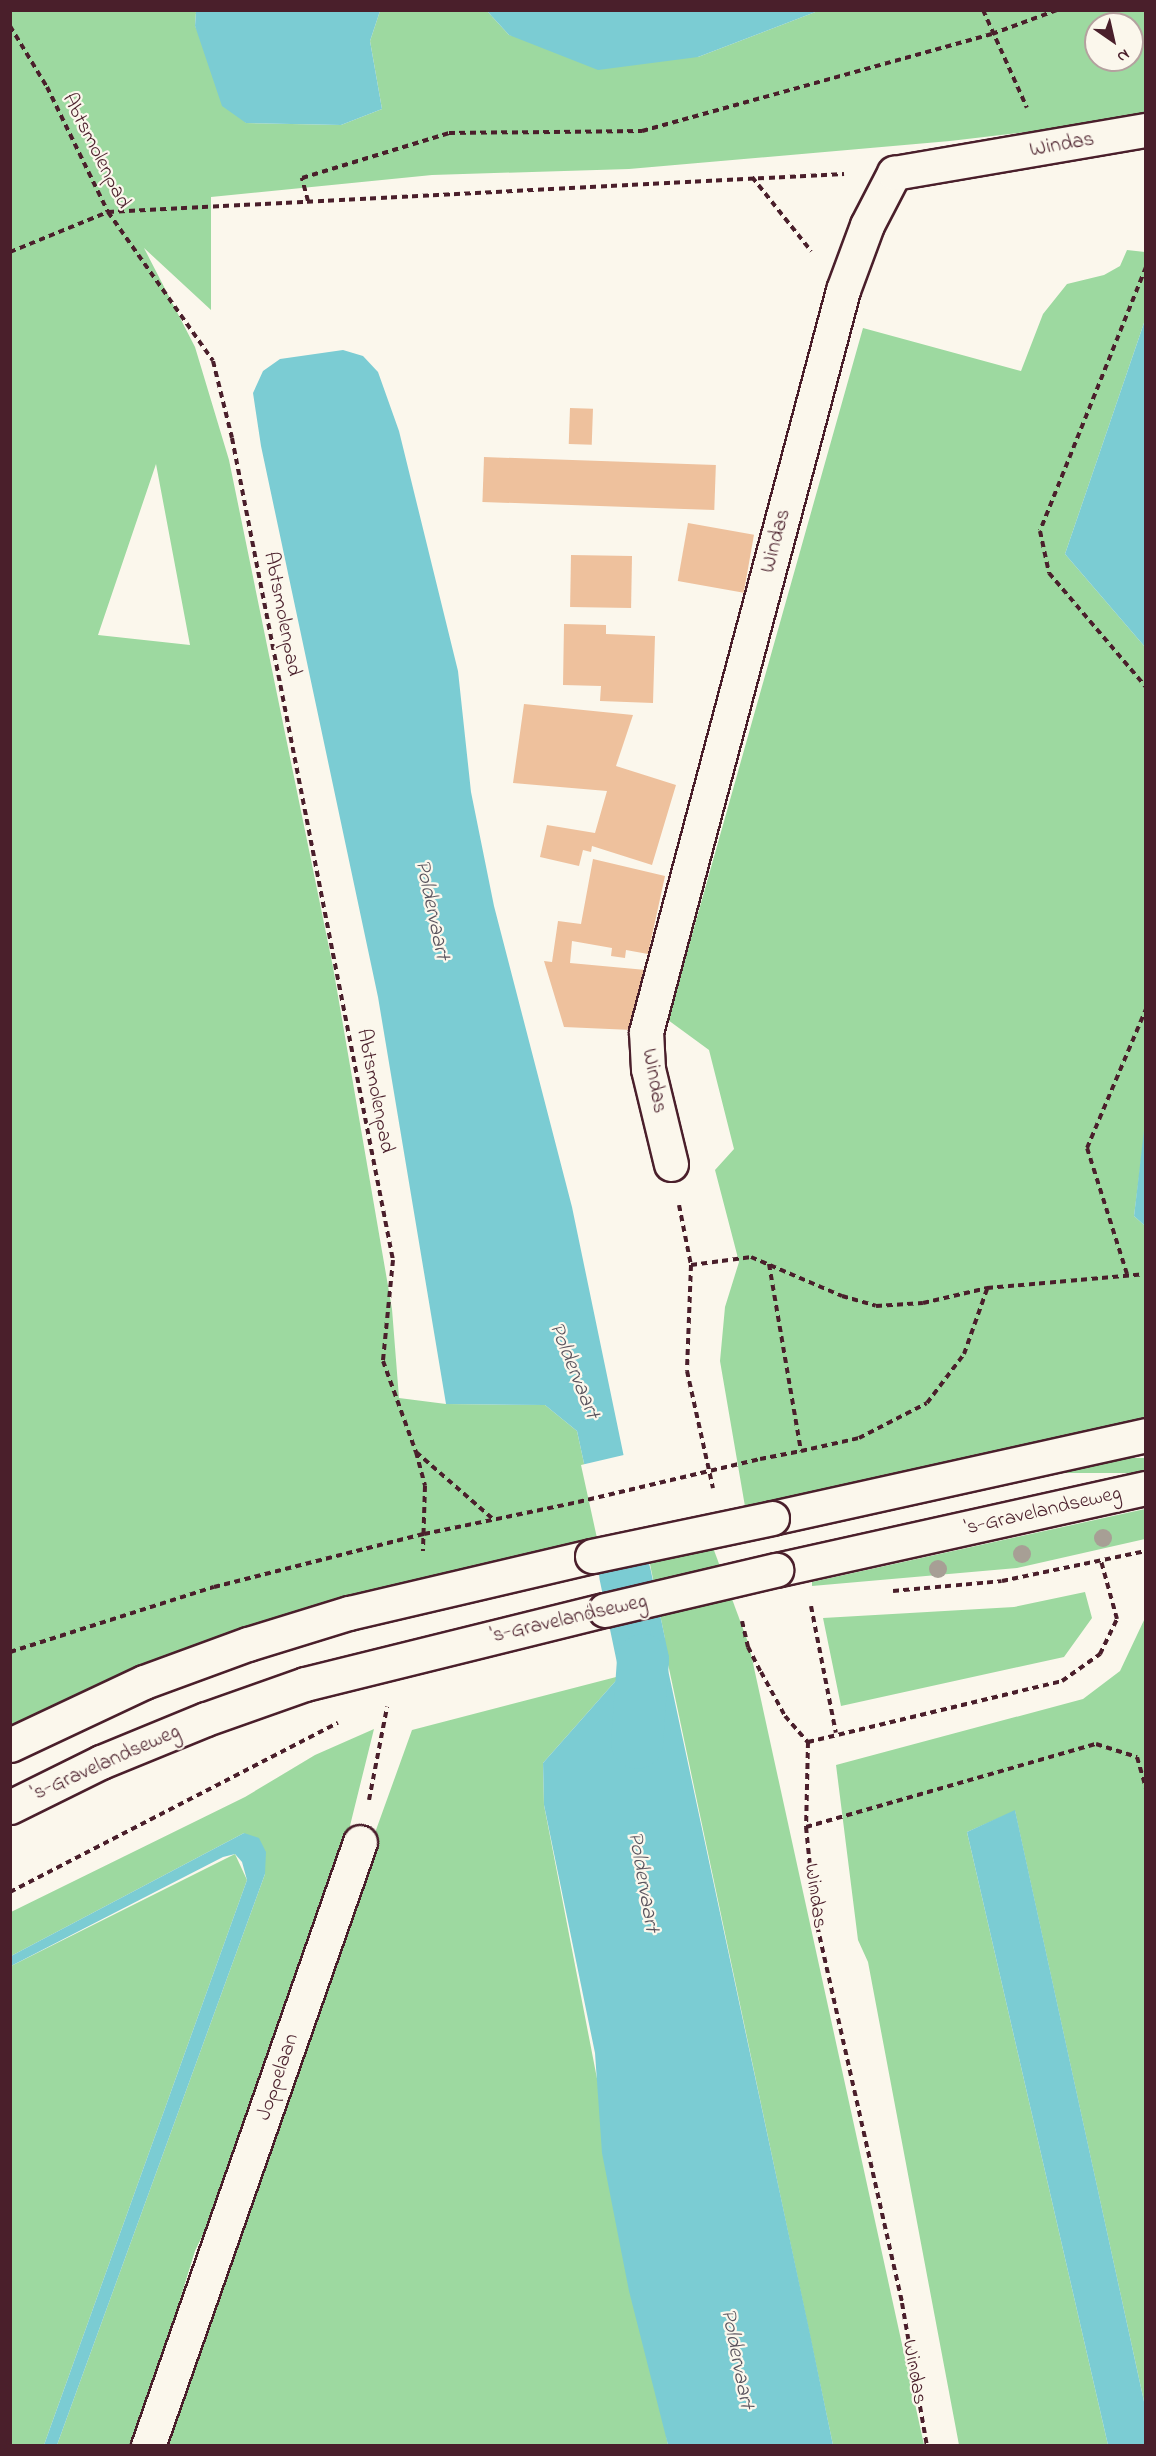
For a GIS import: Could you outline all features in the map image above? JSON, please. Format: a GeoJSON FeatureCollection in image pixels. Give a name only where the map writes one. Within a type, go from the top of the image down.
{"type":"FeatureCollection","features":[{"type":"Feature","properties":{"kind":"main road","name":"Windas"},"geometry":{"type":"LineString","coordinates":[[671,1164],[648,1069],[646,1032],[843,290],[867,225],[894,173],[1146,130]]}},
{"type":"Feature","properties":{"kind":"main road"},"geometry":{"type":"LineString","coordinates":[[10,1745],[144,1682],[248,1644],[349,1613],[592,1556],[1146,1435]]}},
{"type":"Feature","properties":{"kind":"main road","name":"'s-Gravelandseweg"},"geometry":{"type":"LineString","coordinates":[[10,1807],[101,1762],[305,1684],[776,1570],[1146,1488]]}},
{"type":"Feature","properties":{"kind":"main road","name":"Joppelaan"},"geometry":{"type":"LineString","coordinates":[[148,2445],[360,1842]]}},
{"type":"Feature","properties":{"kind":"path"},"geometry":{"type":"LineString","coordinates":[[983,10],[1046,148]]}},
{"type":"Feature","properties":{"kind":"path"},"geometry":{"type":"LineString","coordinates":[[308,201],[302,178],[449,134],[642,131],[992,34],[1057,10]]}},
{"type":"Feature","properties":{"kind":"path","name":"Abtsmolenpad"},"geometry":{"type":"LineString","coordinates":[[10,26],[47,87],[108,212],[213,361],[232,438],[393,1260],[383,1361],[416,1452],[425,1486],[424,1534]]}},
{"type":"Feature","properties":{"kind":"path"},"geometry":{"type":"LineString","coordinates":[[10,252],[108,212],[751,177],[894,173]]}},
{"type":"Feature","properties":{"kind":"path"},"geometry":{"type":"LineString","coordinates":[[751,177],[843,290]]}},
{"type":"Feature","properties":{"kind":"path"},"geometry":{"type":"LineString","coordinates":[[1146,267],[1040,531],[1049,573],[1146,687]]}},
{"type":"Feature","properties":{"kind":"path"},"geometry":{"type":"LineString","coordinates":[[1127,1274],[1087,1148],[1146,1009]]}},
{"type":"Feature","properties":{"kind":"path"},"geometry":{"type":"LineString","coordinates":[[671,1164],[691,1264],[687,1371],[715,1498]]}},
{"type":"Feature","properties":{"kind":"path"},"geometry":{"type":"LineString","coordinates":[[691,1264],[751,1257],[842,1296],[876,1306],[923,1303],[987,1288],[1146,1274]]}},
{"type":"Feature","properties":{"kind":"path"},"geometry":{"type":"LineString","coordinates":[[769,1264],[801,1451]]}},
{"type":"Feature","properties":{"kind":"path"},"geometry":{"type":"LineString","coordinates":[[10,1652],[214,1587],[424,1534],[578,1502],[859,1438],[927,1403],[964,1354],[987,1288]]}},
{"type":"Feature","properties":{"kind":"path"},"geometry":{"type":"LineString","coordinates":[[416,1452],[493,1519]]}},
{"type":"Feature","properties":{"kind":"path"},"geometry":{"type":"LineString","coordinates":[[889,1592],[1002,1581],[1146,1551]]}},
{"type":"Feature","properties":{"kind":"path"},"geometry":{"type":"LineString","coordinates":[[741,1613],[748,1647],[785,1716],[808,1742],[836,1733],[1062,1681],[1100,1653],[1117,1619],[1101,1561]]}},
{"type":"Feature","properties":{"kind":"path"},"geometry":{"type":"LineString","coordinates":[[809,1599],[836,1733]]}},
{"type":"Feature","properties":{"kind":"path"},"geometry":{"type":"LineString","coordinates":[[360,1842],[388,1702],[378,1707]]}},
{"type":"Feature","properties":{"kind":"path"},"geometry":{"type":"LineString","coordinates":[[10,1892],[348,1719]]}},
{"type":"Feature","properties":{"kind":"path","name":"Windas"},"geometry":{"type":"LineString","coordinates":[[808,1742],[806,1827],[815,1916],[902,2303],[927,2445]]}},
{"type":"Feature","properties":{"kind":"path"},"geometry":{"type":"LineString","coordinates":[[806,1827],[1096,1744],[1137,1757],[1146,1789]]}},
{"type":"Feature","properties":{"kind":"green space"},"geometry":{"type":"Polygon","coordinates":[[[10,11],[196,11],[195,26],[246,123],[341,125],[382,109],[370,41],[380,11],[487,11],[509,35],[698,57],[818,11],[1146,11],[1145,112],[1076,126],[950,141],[629,169],[432,175],[211,197],[211,310],[144,248],[195,347],[229,460],[333,967],[392,1309],[399,1398],[446,1404],[545,1405],[577,1431],[605,1560],[274,1641],[10,1747],[10,11]],[[156,464],[98,635],[190,645],[156,464]]]}},
{"type":"Feature","properties":{"kind":"green space"},"geometry":{"type":"Polygon","coordinates":[[[1127,250],[1145,252],[1145,320],[1065,554],[1145,647],[1146,1122],[1134,1216],[1145,1226],[1145,1432],[748,1524],[720,1361],[725,1307],[739,1262],[715,1170],[734,1149],[709,1050],[668,1020],[863,328],[1021,371],[1043,314],[1067,284],[1104,275],[1120,266],[1127,250]]]}},
{"type":"Feature","properties":{"kind":"green space"},"geometry":{"type":"Polygon","coordinates":[[[774,1458],[1145,1458],[1145,1473],[774,1473],[774,1458]]]}},
{"type":"Feature","properties":{"kind":"green space"},"geometry":{"type":"Polygon","coordinates":[[[1145,1509],[1145,1539],[1017,1568],[812,1586],[812,1582],[1145,1509]]]}},
{"type":"Feature","properties":{"kind":"green space"},"geometry":{"type":"Polygon","coordinates":[[[708,1534],[749,1645],[924,2445],[833,2445],[644,1550],[708,1534]]]}},
{"type":"Feature","properties":{"kind":"green space"},"geometry":{"type":"Polygon","coordinates":[[[1085,1592],[1092,1618],[1064,1657],[841,1706],[823,1618],[1014,1607],[1085,1592]]]}},
{"type":"Feature","properties":{"kind":"green space"},"geometry":{"type":"Polygon","coordinates":[[[1145,1618],[1145,2406],[1015,1811],[967,1832],[1108,2445],[959,2445],[868,1962],[858,1940],[836,1765],[1083,1699],[1120,1671],[1145,1618]]]}},
{"type":"Feature","properties":{"kind":"green space"},"geometry":{"type":"Polygon","coordinates":[[[620,1676],[543,1763],[544,1805],[668,2445],[161,2446],[196,2330],[412,1730],[620,1676]]]}},
{"type":"Feature","properties":{"kind":"green space"},"geometry":{"type":"Polygon","coordinates":[[[374,1729],[344,1850],[237,2163],[195,2251],[178,2306],[164,2374],[139,2445],[57,2445],[265,1874],[244,1833],[11,1956],[11,1912],[245,1797],[315,1755],[374,1729]]]}},
{"type":"Feature","properties":{"kind":"green space"},"geometry":{"type":"Polygon","coordinates":[[[235,1854],[247,1880],[44,2445],[11,2446],[11,1966],[235,1854]]]}},
{"type":"Feature","properties":{"kind":"water"},"geometry":{"type":"Polygon","coordinates":[[[196,11],[380,11],[370,41],[382,109],[341,125],[246,123],[222,106],[195,26],[196,11]]]}},
{"type":"Feature","properties":{"kind":"water"},"geometry":{"type":"Polygon","coordinates":[[[487,11],[818,11],[698,57],[598,70],[509,35],[487,11]]]}},
{"type":"Feature","properties":{"kind":"water"},"geometry":{"type":"Polygon","coordinates":[[[1145,320],[1146,647],[1065,554],[1145,320]]]}},
{"type":"Feature","properties":{"kind":"water"},"geometry":{"type":"Polygon","coordinates":[[[343,350],[363,356],[378,372],[399,431],[458,671],[471,792],[494,906],[572,1207],[652,1592],[605,1560],[577,1431],[545,1405],[446,1404],[378,997],[261,446],[253,393],[263,371],[280,359],[343,350]]]}},
{"type":"Feature","properties":{"kind":"water"},"geometry":{"type":"Polygon","coordinates":[[[1145,1122],[1146,1226],[1134,1216],[1145,1122]]]}},
{"type":"Feature","properties":{"kind":"water"},"geometry":{"type":"Polygon","coordinates":[[[667,1665],[833,2445],[668,2445],[629,2291],[602,2153],[595,2053],[544,1805],[543,1763],[620,1676],[667,1665]]]}},
{"type":"Feature","properties":{"kind":"water"},"geometry":{"type":"Polygon","coordinates":[[[1015,1810],[1145,2406],[1145,2445],[1108,2445],[967,1832],[1015,1810]]]}},
{"type":"Feature","properties":{"kind":"water"},"geometry":{"type":"Polygon","coordinates":[[[244,1833],[259,1838],[266,1852],[265,1874],[57,2445],[44,2445],[247,1880],[242,1862],[235,1854],[223,1857],[11,1966],[11,1956],[244,1833]]]}},
{"type":"Feature","properties":{"kind":"pier"},"geometry":{"type":"Polygon","coordinates":[[[628,1454],[665,1639],[617,1652],[614,1651],[602,1561],[581,1465],[628,1454]]]}},
{"type":"Feature","properties":{"kind":"building"},"geometry":{"type":"Polygon","coordinates":[[[570,408],[593,409],[592,445],[569,444],[570,408]]]}},
{"type":"Feature","properties":{"kind":"building"},"geometry":{"type":"Polygon","coordinates":[[[484,457],[716,465],[714,510],[482,502],[484,457]]]}},
{"type":"Feature","properties":{"kind":"building"},"geometry":{"type":"Polygon","coordinates":[[[688,523],[754,535],[744,593],[678,581],[688,523]]]}},
{"type":"Feature","properties":{"kind":"building"},"geometry":{"type":"Polygon","coordinates":[[[571,555],[632,556],[631,608],[570,607],[571,555]]]}},
{"type":"Feature","properties":{"kind":"building"},"geometry":{"type":"Polygon","coordinates":[[[564,624],[606,625],[606,634],[655,636],[653,703],[600,701],[601,686],[563,685],[564,624]]]}},
{"type":"Feature","properties":{"kind":"building"},"geometry":{"type":"Polygon","coordinates":[[[524,704],[633,715],[616,766],[676,785],[652,865],[592,846],[591,852],[583,850],[579,866],[540,857],[547,825],[595,833],[607,791],[513,783],[524,704]]]}},
{"type":"Feature","properties":{"kind":"building"},"geometry":{"type":"Polygon","coordinates":[[[593,859],[665,876],[648,954],[626,950],[625,958],[611,956],[612,948],[572,941],[570,963],[646,970],[632,1030],[564,1027],[544,961],[552,962],[558,921],[581,924],[593,859]]]}},
{"type":"Feature","properties":{"kind":"waterway","name":"Poldervaart"},"geometry":{"type":"LineString","coordinates":[[625,1574],[643,1660],[637,1743]]}}]}
